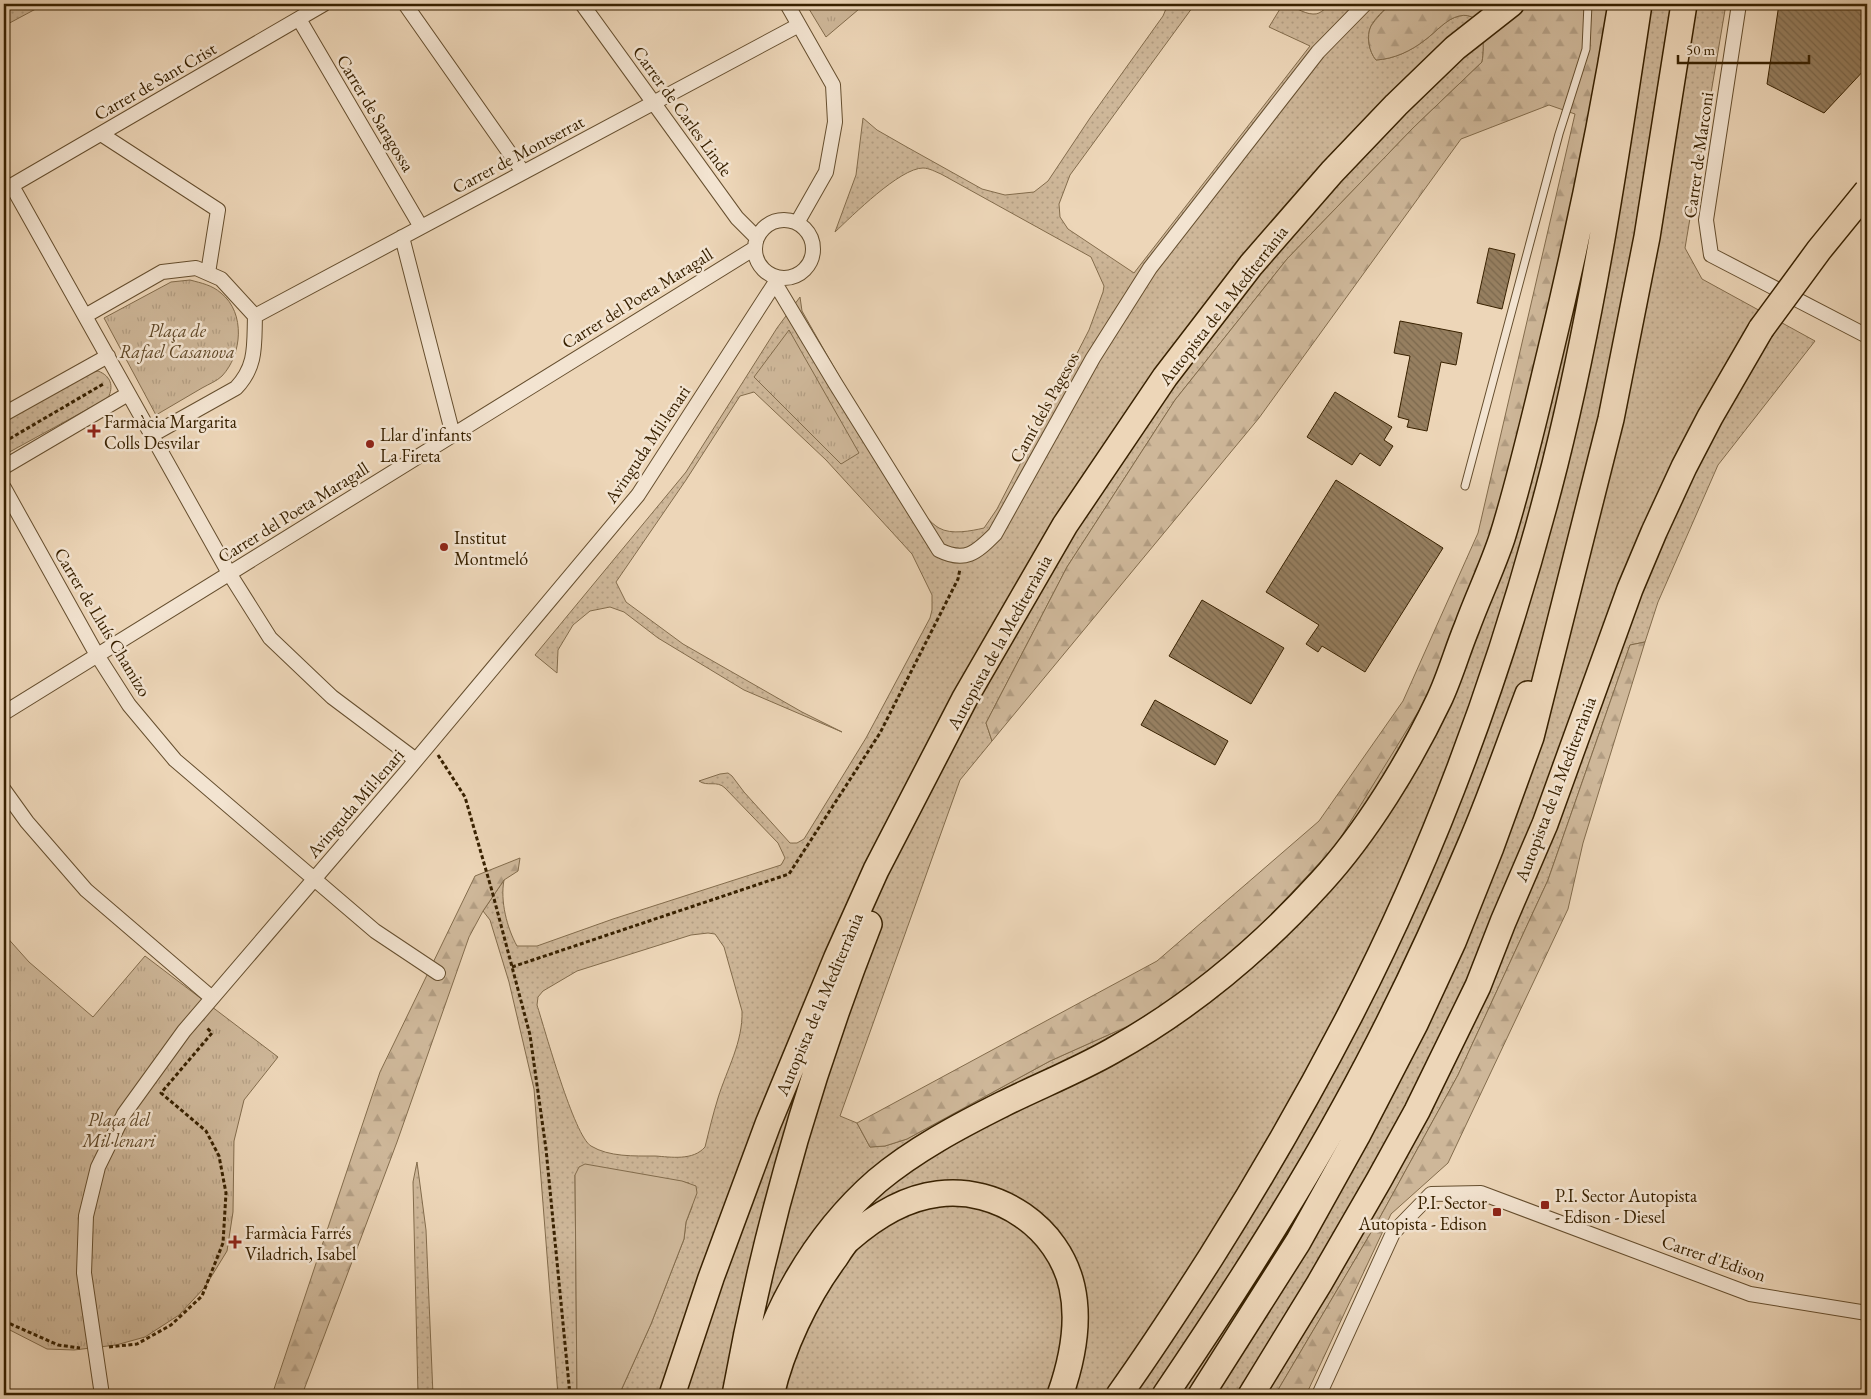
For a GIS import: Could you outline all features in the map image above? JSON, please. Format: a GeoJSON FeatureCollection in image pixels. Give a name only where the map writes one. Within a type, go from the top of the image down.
{"type":"FeatureCollection","features":[{"type":"Feature","properties":{"kind":"highway","name":"Autopista de la Mediterrània"},"geometry":{"type":"LineString","coordinates":[[672,1395],[711,1278],[768,1124],[845,939],[876,870],[965,698],[1065,525],[1165,377],[1251,265],[1332,172],[1396,105],[1455,48],[1511,4]]}},
{"type":"Feature","properties":{"kind":"highway"},"geometry":{"type":"LineString","coordinates":[[751,1395],[769,1337],[790,1291],[817,1248],[849,1208],[877,1181],[910,1156],[957,1128],[1114,1050],[1205,990],[1248,955],[1285,920],[1324,879],[1370,819],[1410,754],[1440,698],[1501,542],[1518,482],[1576,246],[1606,97],[1621,4]]}},
{"type":"Feature","properties":{"kind":"highway"},"geometry":{"type":"LineString","coordinates":[[1119,1395],[1240,1211],[1310,1091],[1352,1012],[1406,898],[1460,764],[1514,609],[1557,454],[1599,261],[1640,4]]}},
{"type":"Feature","properties":{"kind":"highway"},"geometry":{"type":"LineString","coordinates":[[1201,1395],[1302,1234],[1357,1136],[1415,1024],[1453,942],[1491,847],[1531,737],[1617,390],[1647,237],[1684,4]]}},
{"type":"Feature","properties":{"kind":"highway","name":"Autopista de la Mediterrània"},"geometry":{"type":"LineString","coordinates":[[1251,1395],[1379,1180],[1416,1111],[1478,986],[1545,824],[1630,589],[1684,467],[1710,417],[1761,329],[1819,250],[1867,191]]}},
{"type":"Feature","properties":{"kind":"highway"},"geometry":{"type":"LineString","coordinates":[[736,1395],[747,1331],[778,1195],[819,1059],[843,990],[878,900],[991,679],[1065,525]]}},
{"type":"Feature","properties":{"kind":"highway"},"geometry":{"type":"LineString","coordinates":[[1165,1395],[1225,1306],[1293,1198],[1345,1108],[1393,1012],[1431,934],[1472,841],[1567,591]]}},
{"type":"Feature","properties":{"kind":"highway"},"geometry":{"type":"LineString","coordinates":[[771,1395],[775,1378],[799,1319],[823,1274],[847,1241],[876,1218],[890,1210],[911,1201],[938,1194],[972,1194],[1007,1205],[1046,1235],[1062,1260],[1072,1286],[1075,1330],[1067,1375],[1060,1395]]}},
{"type":"Feature","properties":{"kind":"street","name":"Carrer de Sant Crist"},"geometry":{"type":"LineString","coordinates":[[8,188],[324,4]]}},
{"type":"Feature","properties":{"kind":"street"},"geometry":{"type":"LineString","coordinates":[[405,4],[523,172]]}},
{"type":"Feature","properties":{"kind":"street","name":"Carrer de Carles Linde"},"geometry":{"type":"LineString","coordinates":[[582,4],[756,243]]}},
{"type":"Feature","properties":{"kind":"street"},"geometry":{"type":"LineString","coordinates":[[787,4],[833,85],[835,122],[826,172],[797,224]]}},
{"type":"Feature","properties":{"kind":"street","name":"Camí dels Pagesos"},"geometry":{"type":"LineString","coordinates":[[964,557],[979,550],[995,534],[1093,358],[1150,268],[1318,52],[1365,4]]}},
{"type":"Feature","properties":{"kind":"street","name":"Carrer de Marconi"},"geometry":{"type":"LineString","coordinates":[[1739,4],[1706,220],[1711,255],[1867,336]]}},
{"type":"Feature","properties":{"kind":"street","name":"Carrer de Saragossa"},"geometry":{"type":"LineString","coordinates":[[299,19],[422,227]]}},
{"type":"Feature","properties":{"kind":"street","name":"Carrer de Montserrat"},"geometry":{"type":"LineString","coordinates":[[255,316],[799,25]]}},
{"type":"Feature","properties":{"kind":"street"},"geometry":{"type":"LineString","coordinates":[[101,134],[218,210],[208,273]]}},
{"type":"Feature","properties":{"kind":"street"},"geometry":{"type":"LineString","coordinates":[[8,188],[86,316],[229,573],[270,638],[332,697],[416,760]]}},
{"type":"Feature","properties":{"kind":"street"},"geometry":{"type":"LineString","coordinates":[[775,280],[795,276],[803,271],[810,263],[813,253],[812,242],[808,233],[797,224],[788,220],[778,221],[763,229],[756,243],[756,258],[761,267],[775,280],[835,383],[939,550],[951,556],[964,557]]}},
{"type":"Feature","properties":{"kind":"street"},"geometry":{"type":"LineString","coordinates":[[402,237],[453,435]]}},
{"type":"Feature","properties":{"kind":"street","name":"Carrer del Poeta Maragall"},"geometry":{"type":"LineString","coordinates":[[4,713],[453,435],[756,243]]}},
{"type":"Feature","properties":{"kind":"street"},"geometry":{"type":"LineString","coordinates":[[86,316],[162,272],[196,268],[221,279],[255,316],[253,360],[246,377],[236,388],[152,435]]}},
{"type":"Feature","properties":{"kind":"street","name":"Avinguda Mil·lenari"},"geometry":{"type":"LineString","coordinates":[[102,1395],[84,1273],[86,1216],[98,1167],[124,1114],[195,1018],[431,743],[638,495],[775,280]]}},
{"type":"Feature","properties":{"kind":"street"},"geometry":{"type":"LineString","coordinates":[[4,414],[108,356]]}},
{"type":"Feature","properties":{"kind":"street"},"geometry":{"type":"LineString","coordinates":[[4,467],[128,394]]}},
{"type":"Feature","properties":{"kind":"street","name":"Carrer de Lluís Chamizo"},"geometry":{"type":"LineString","coordinates":[[4,488],[97,655],[129,706],[175,760],[374,931],[438,973]]}},
{"type":"Feature","properties":{"kind":"street"},"geometry":{"type":"LineString","coordinates":[[4,790],[27,822],[86,890],[212,998]]}},
{"type":"Feature","properties":{"kind":"street","name":"Carrer d'Edison"},"geometry":{"type":"LineString","coordinates":[[1319,1395],[1393,1233],[1431,1194],[1481,1193],[1750,1294],[1867,1313]]}},
{"type":"Feature","properties":{"kind":"lane"},"geometry":{"type":"LineString","coordinates":[[1465,486],[1559,134],[1586,48],[1588,4]]}},
{"type":"Feature","properties":{"kind":"path"},"geometry":{"type":"LineString","coordinates":[[4,442],[118,376]]}},
{"type":"Feature","properties":{"kind":"path"},"geometry":{"type":"LineString","coordinates":[[512,967],[789,874],[880,733],[958,579],[964,557]]}},
{"type":"Feature","properties":{"kind":"path"},"geometry":{"type":"LineString","coordinates":[[431,743],[464,797],[530,1036],[546,1149],[570,1395]]}},
{"type":"Feature","properties":{"kind":"path"},"geometry":{"type":"LineString","coordinates":[[4,1321],[58,1345],[94,1349],[137,1344],[171,1326],[202,1296],[222,1243],[226,1193],[219,1156],[206,1131],[161,1092],[212,1033],[195,1018]]}},
{"type":"Feature","properties":{"kind":"green space"},"geometry":{"type":"Polygon","coordinates":[[[1340,3],[1390,4],[1375,20],[1369,30],[1369,44],[1376,60],[1389,58],[1408,51],[1450,20],[1459,16],[1468,16],[1474,18],[1481,31],[1483,55],[1482,62],[1413,128],[1287,259],[1175,400],[1067,567],[986,723],[992,741],[960,780],[840,1116],[857,1123],[870,1147],[885,1146],[907,1139],[1050,1061],[1155,1014],[1336,845],[1481,571],[1610,4],[1726,4],[1685,248],[1702,279],[1815,341],[1718,465],[1658,602],[1645,642],[1630,645],[1548,880],[1458,1075],[1379,1219],[1275,1395],[619,1395],[651,1324],[684,1239],[686,1222],[692,1207],[689,1183],[642,1175],[575,1175],[577,1395],[558,1395],[534,1089],[509,982],[490,920],[483,911],[504,880],[504,905],[507,923],[513,939],[517,946],[537,946],[613,919],[781,865],[785,858],[778,843],[725,788],[719,784],[705,784],[699,781],[728,773],[790,843],[797,843],[804,839],[866,738],[930,618],[932,595],[912,554],[826,460],[754,392],[740,396],[686,480],[616,582],[626,602],[683,644],[802,712],[842,732],[744,690],[658,638],[624,612],[610,607],[590,611],[573,625],[558,650],[557,673],[535,655],[686,472],[777,328],[800,297],[802,311],[861,413],[921,510],[933,523],[944,530],[961,532],[984,528],[997,509],[1089,330],[1104,286],[1091,257],[930,169],[913,170],[902,176],[877,194],[835,232],[856,175],[863,118],[877,130],[982,189],[1005,195],[1034,192],[1048,181],[1090,118],[1163,16],[1168,4],[1195,4],[1070,175],[1059,204],[1060,217],[1068,229],[1134,273],[1310,46],[1269,27],[1283,4],[1316,14],[1331,5],[1340,3]],[[715,934],[691,935],[577,971],[543,991],[538,997],[537,1005],[569,1104],[584,1138],[591,1146],[598,1150],[622,1155],[675,1157],[694,1154],[705,1147],[718,1098],[737,1045],[742,1022],[742,1011],[724,947],[715,934]]]}},
{"type":"Feature","properties":{"kind":"green space"},"geometry":{"type":"Polygon","coordinates":[[[4,4],[45,4],[4,26],[4,4]]]}},
{"type":"Feature","properties":{"kind":"green space"},"geometry":{"type":"Polygon","coordinates":[[[806,4],[865,4],[826,37],[806,4]]]}},
{"type":"Feature","properties":{"kind":"green space"},"geometry":{"type":"Polygon","coordinates":[[[1390,4],[1610,4],[1586,147],[1522,431],[1481,571],[1426,699],[1336,845],[1254,933],[1155,1014],[1050,1061],[907,1139],[885,1146],[870,1147],[857,1123],[1157,961],[1319,821],[1403,701],[1478,533],[1575,114],[1549,105],[1461,139],[1259,418],[992,741],[986,723],[1067,567],[1175,400],[1287,259],[1413,128],[1482,62],[1483,39],[1481,31],[1474,18],[1468,16],[1459,16],[1450,20],[1408,51],[1389,58],[1376,60],[1369,44],[1369,30],[1375,20],[1390,4]]]}},
{"type":"Feature","properties":{"kind":"green space","name":"Plaça de Rafael Casanova"},"geometry":{"type":"Polygon","coordinates":[[[190,280],[214,288],[229,301],[235,311],[238,323],[237,346],[229,367],[220,378],[156,415],[104,318],[171,282],[190,280]]]}},
{"type":"Feature","properties":{"kind":"green space"},"geometry":{"type":"Polygon","coordinates":[[[789,330],[859,453],[841,464],[754,377],[789,330]]]}},
{"type":"Feature","properties":{"kind":"green space"},"geometry":{"type":"Polygon","coordinates":[[[98,371],[106,376],[110,382],[111,389],[108,398],[4,455],[4,421],[90,373],[98,371]]]}},
{"type":"Feature","properties":{"kind":"green space"},"geometry":{"type":"Polygon","coordinates":[[[1645,642],[1583,843],[1568,909],[1448,1163],[1391,1214],[1306,1395],[1275,1395],[1379,1219],[1458,1075],[1548,880],[1630,645],[1645,642]]]}},
{"type":"Feature","properties":{"kind":"green space"},"geometry":{"type":"Polygon","coordinates":[[[520,858],[518,871],[504,880],[483,911],[469,937],[397,1142],[302,1395],[272,1395],[380,1072],[475,876],[520,858]]]}},
{"type":"Feature","properties":{"kind":"green space","name":"Plaça del Mil·lenari"},"geometry":{"type":"Polygon","coordinates":[[[4,934],[29,962],[93,1017],[145,956],[278,1057],[244,1100],[234,1141],[233,1212],[227,1251],[205,1287],[179,1315],[145,1337],[116,1345],[74,1350],[47,1349],[4,1327],[4,934]]]}},
{"type":"Feature","properties":{"kind":"green space"},"geometry":{"type":"Polygon","coordinates":[[[417,1162],[426,1230],[433,1395],[418,1395],[413,1182],[417,1162]]]}},
{"type":"Feature","properties":{"kind":"green space"},"geometry":{"type":"Polygon","coordinates":[[[585,1164],[682,1181],[696,1186],[697,1193],[686,1222],[684,1239],[651,1324],[619,1395],[577,1395],[575,1175],[579,1167],[585,1164]]]}},
{"type":"Feature","properties":{"kind":"building"},"geometry":{"type":"Polygon","coordinates":[[[1779,4],[1867,4],[1867,67],[1824,113],[1767,84],[1779,4]]]}},
{"type":"Feature","properties":{"kind":"building"},"geometry":{"type":"Polygon","coordinates":[[[1489,248],[1515,254],[1502,309],[1477,303],[1489,248]]]}},
{"type":"Feature","properties":{"kind":"building"},"geometry":{"type":"Polygon","coordinates":[[[1400,321],[1462,333],[1456,365],[1441,362],[1427,431],[1407,427],[1409,420],[1398,417],[1410,356],[1394,353],[1400,321]]]}},
{"type":"Feature","properties":{"kind":"building"},"geometry":{"type":"Polygon","coordinates":[[[1335,392],[1392,427],[1384,440],[1393,446],[1380,466],[1360,453],[1352,465],[1307,437],[1335,392]]]}},
{"type":"Feature","properties":{"kind":"building"},"geometry":{"type":"Polygon","coordinates":[[[1336,480],[1443,548],[1365,672],[1322,646],[1318,652],[1306,644],[1319,625],[1266,592],[1336,480]]]}},
{"type":"Feature","properties":{"kind":"building"},"geometry":{"type":"Polygon","coordinates":[[[1202,600],[1284,648],[1251,704],[1169,656],[1202,600]]]}},
{"type":"Feature","properties":{"kind":"building"},"geometry":{"type":"Polygon","coordinates":[[[1155,700],[1228,741],[1215,765],[1141,725],[1155,700]]]}},
{"type":"Feature","properties":{"kind":"place","name":"Farmàcia Margarita Colls Desvilar"},"geometry":{"type":"Point","coordinates":[94,431]}},
{"type":"Feature","properties":{"kind":"place","name":"Llar d'infants La Fireta"},"geometry":{"type":"Point","coordinates":[370,444]}},
{"type":"Feature","properties":{"kind":"place","name":"Institut Montmeló"},"geometry":{"type":"Point","coordinates":[444,547]}},
{"type":"Feature","properties":{"kind":"place","name":"P.I. Sector Autopista - Edison - Diesel"},"geometry":{"type":"Point","coordinates":[1545,1205]}},
{"type":"Feature","properties":{"kind":"place","name":"P.I. Sector Autopista - Edison"},"geometry":{"type":"Point","coordinates":[1497,1212]}},
{"type":"Feature","properties":{"kind":"place","name":"Farmàcia Farrés Viladrich, Isabel"},"geometry":{"type":"Point","coordinates":[235,1242]}}]}
